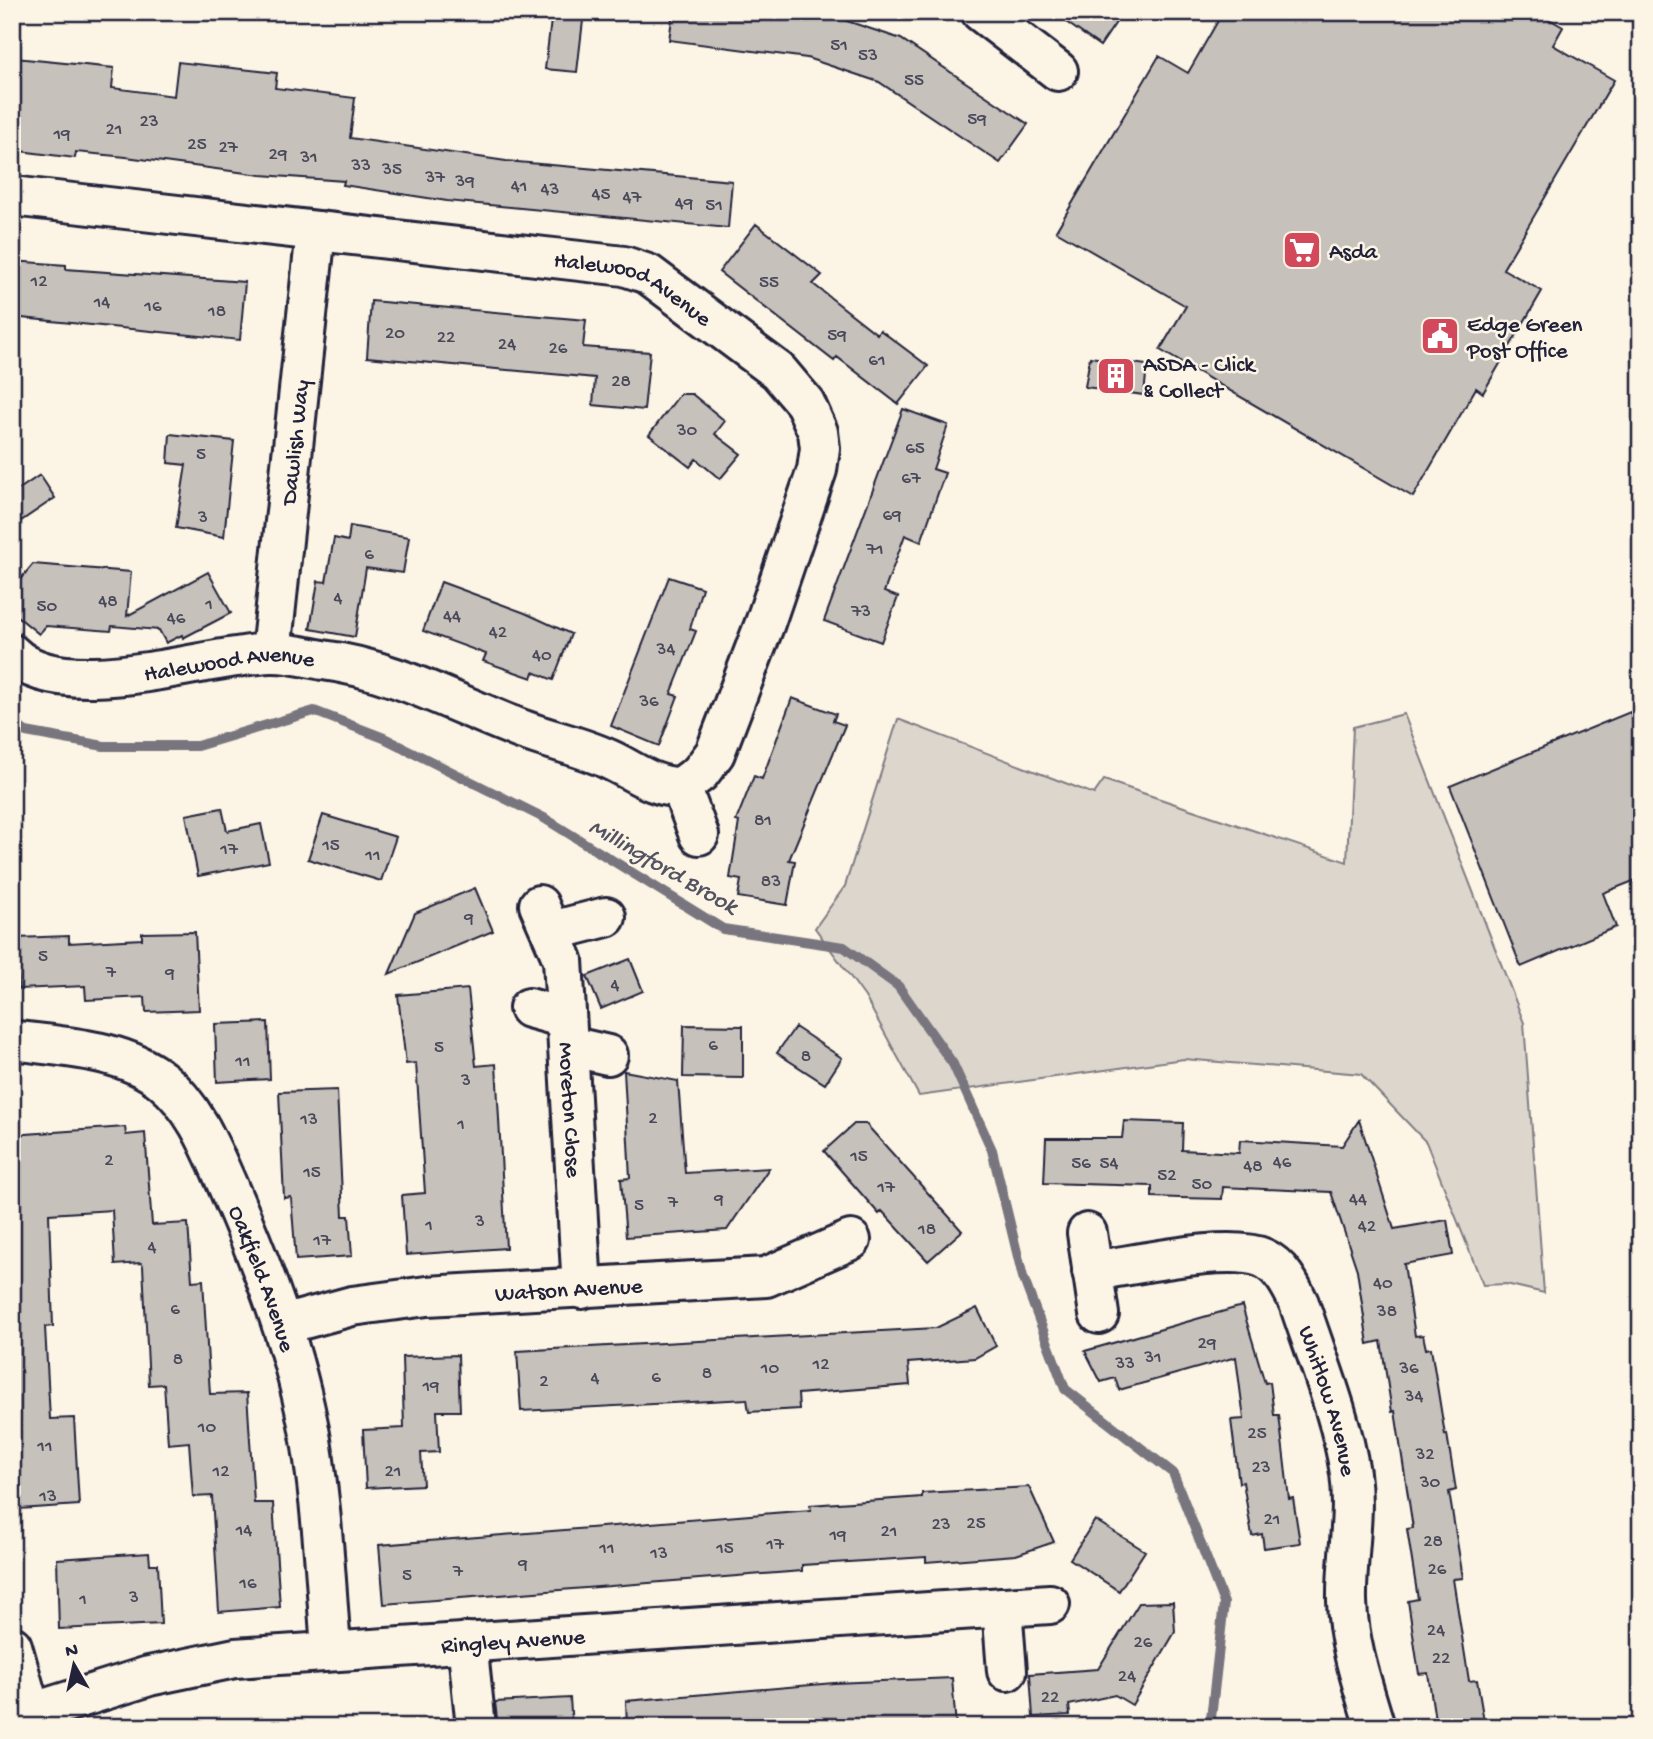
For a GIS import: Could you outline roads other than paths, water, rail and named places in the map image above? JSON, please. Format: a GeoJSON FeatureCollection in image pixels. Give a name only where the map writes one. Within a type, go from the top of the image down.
{"type":"FeatureCollection","features":[{"type":"Feature","properties":{"kind":"street"},"geometry":{"type":"LineString","coordinates":[[981,12],[1058,71]]}},
{"type":"Feature","properties":{"kind":"street","name":"Halewood Avenue"},"geometry":{"type":"LineString","coordinates":[[12,196],[624,266],[648,274],[778,371],[805,403],[818,432],[817,470],[765,623],[715,753],[700,773],[681,787],[665,788],[607,758],[513,726],[405,678],[350,663],[271,653],[116,676],[65,677],[26,667],[12,654]]}},
{"type":"Feature","properties":{"kind":"street","name":"Dawlish Way"},"geometry":{"type":"LineString","coordinates":[[271,653],[316,231]]}},
{"type":"Feature","properties":{"kind":"street"},"geometry":{"type":"LineString","coordinates":[[681,787],[699,835]]}},
{"type":"Feature","properties":{"kind":"street","name":"Moreton Close"},"geometry":{"type":"LineString","coordinates":[[582,1289],[554,1024],[563,960],[546,918],[606,917]]}},
{"type":"Feature","properties":{"kind":"street"},"geometry":{"type":"LineString","coordinates":[[554,1024],[608,1055]]}},
{"type":"Feature","properties":{"kind":"street","name":"Oakfield Avenue"},"geometry":{"type":"LineString","coordinates":[[12,1040],[91,1051],[132,1063],[163,1081],[189,1110],[207,1140],[247,1230],[282,1325],[310,1437],[319,1495],[331,1650]]}},
{"type":"Feature","properties":{"kind":"street"},"geometry":{"type":"LineString","coordinates":[[1087,1233],[1098,1314]]}},
{"type":"Feature","properties":{"kind":"street","name":"Watson Avenue"},"geometry":{"type":"LineString","coordinates":[[282,1325],[352,1306],[427,1296],[766,1277],[850,1240]]}},
{"type":"Feature","properties":{"kind":"street","name":"Whitlow Avenue"},"geometry":{"type":"LineString","coordinates":[[1092,1271],[1233,1252],[1265,1259],[1290,1283],[1300,1303],[1341,1431],[1350,1472],[1353,1512],[1346,1600],[1349,1628],[1375,1727]]}},
{"type":"Feature","properties":{"kind":"street","name":"Ringley Avenue"},"geometry":{"type":"LineString","coordinates":[[33,1720],[149,1676],[235,1658],[1050,1604]]}},
{"type":"Feature","properties":{"kind":"street"},"geometry":{"type":"LineString","coordinates":[[1002,1607],[1007,1671]]}},
{"type":"Feature","properties":{"kind":"street"},"geometry":{"type":"LineString","coordinates":[[467,1642],[476,1727]]}},
{"type":"Feature","properties":{"kind":"street"},"geometry":{"type":"LineString","coordinates":[[12,1646],[33,1720]]}},
{"type":"Feature","properties":{"kind":"waterway","name":"Millingford Brook"},"geometry":{"type":"LineString","coordinates":[[12,722],[26,732],[104,746],[197,746],[314,711],[384,738],[544,818],[723,929],[844,947],[898,986],[953,1064],[992,1150],[1023,1277],[1065,1389],[1173,1473],[1224,1603],[1210,1727]]}},
{"type":"Feature","properties":{"kind":"place","name":"Asda"},"geometry":{"type":"Point","coordinates":[1302,250]}},
{"type":"Feature","properties":{"kind":"place","name":"Edge Green Post Office"},"geometry":{"type":"Point","coordinates":[1440,336]}},
{"type":"Feature","properties":{"kind":"place","name":"ASDA - Click & Collect"},"geometry":{"type":"Point","coordinates":[1116,376]}}]}
